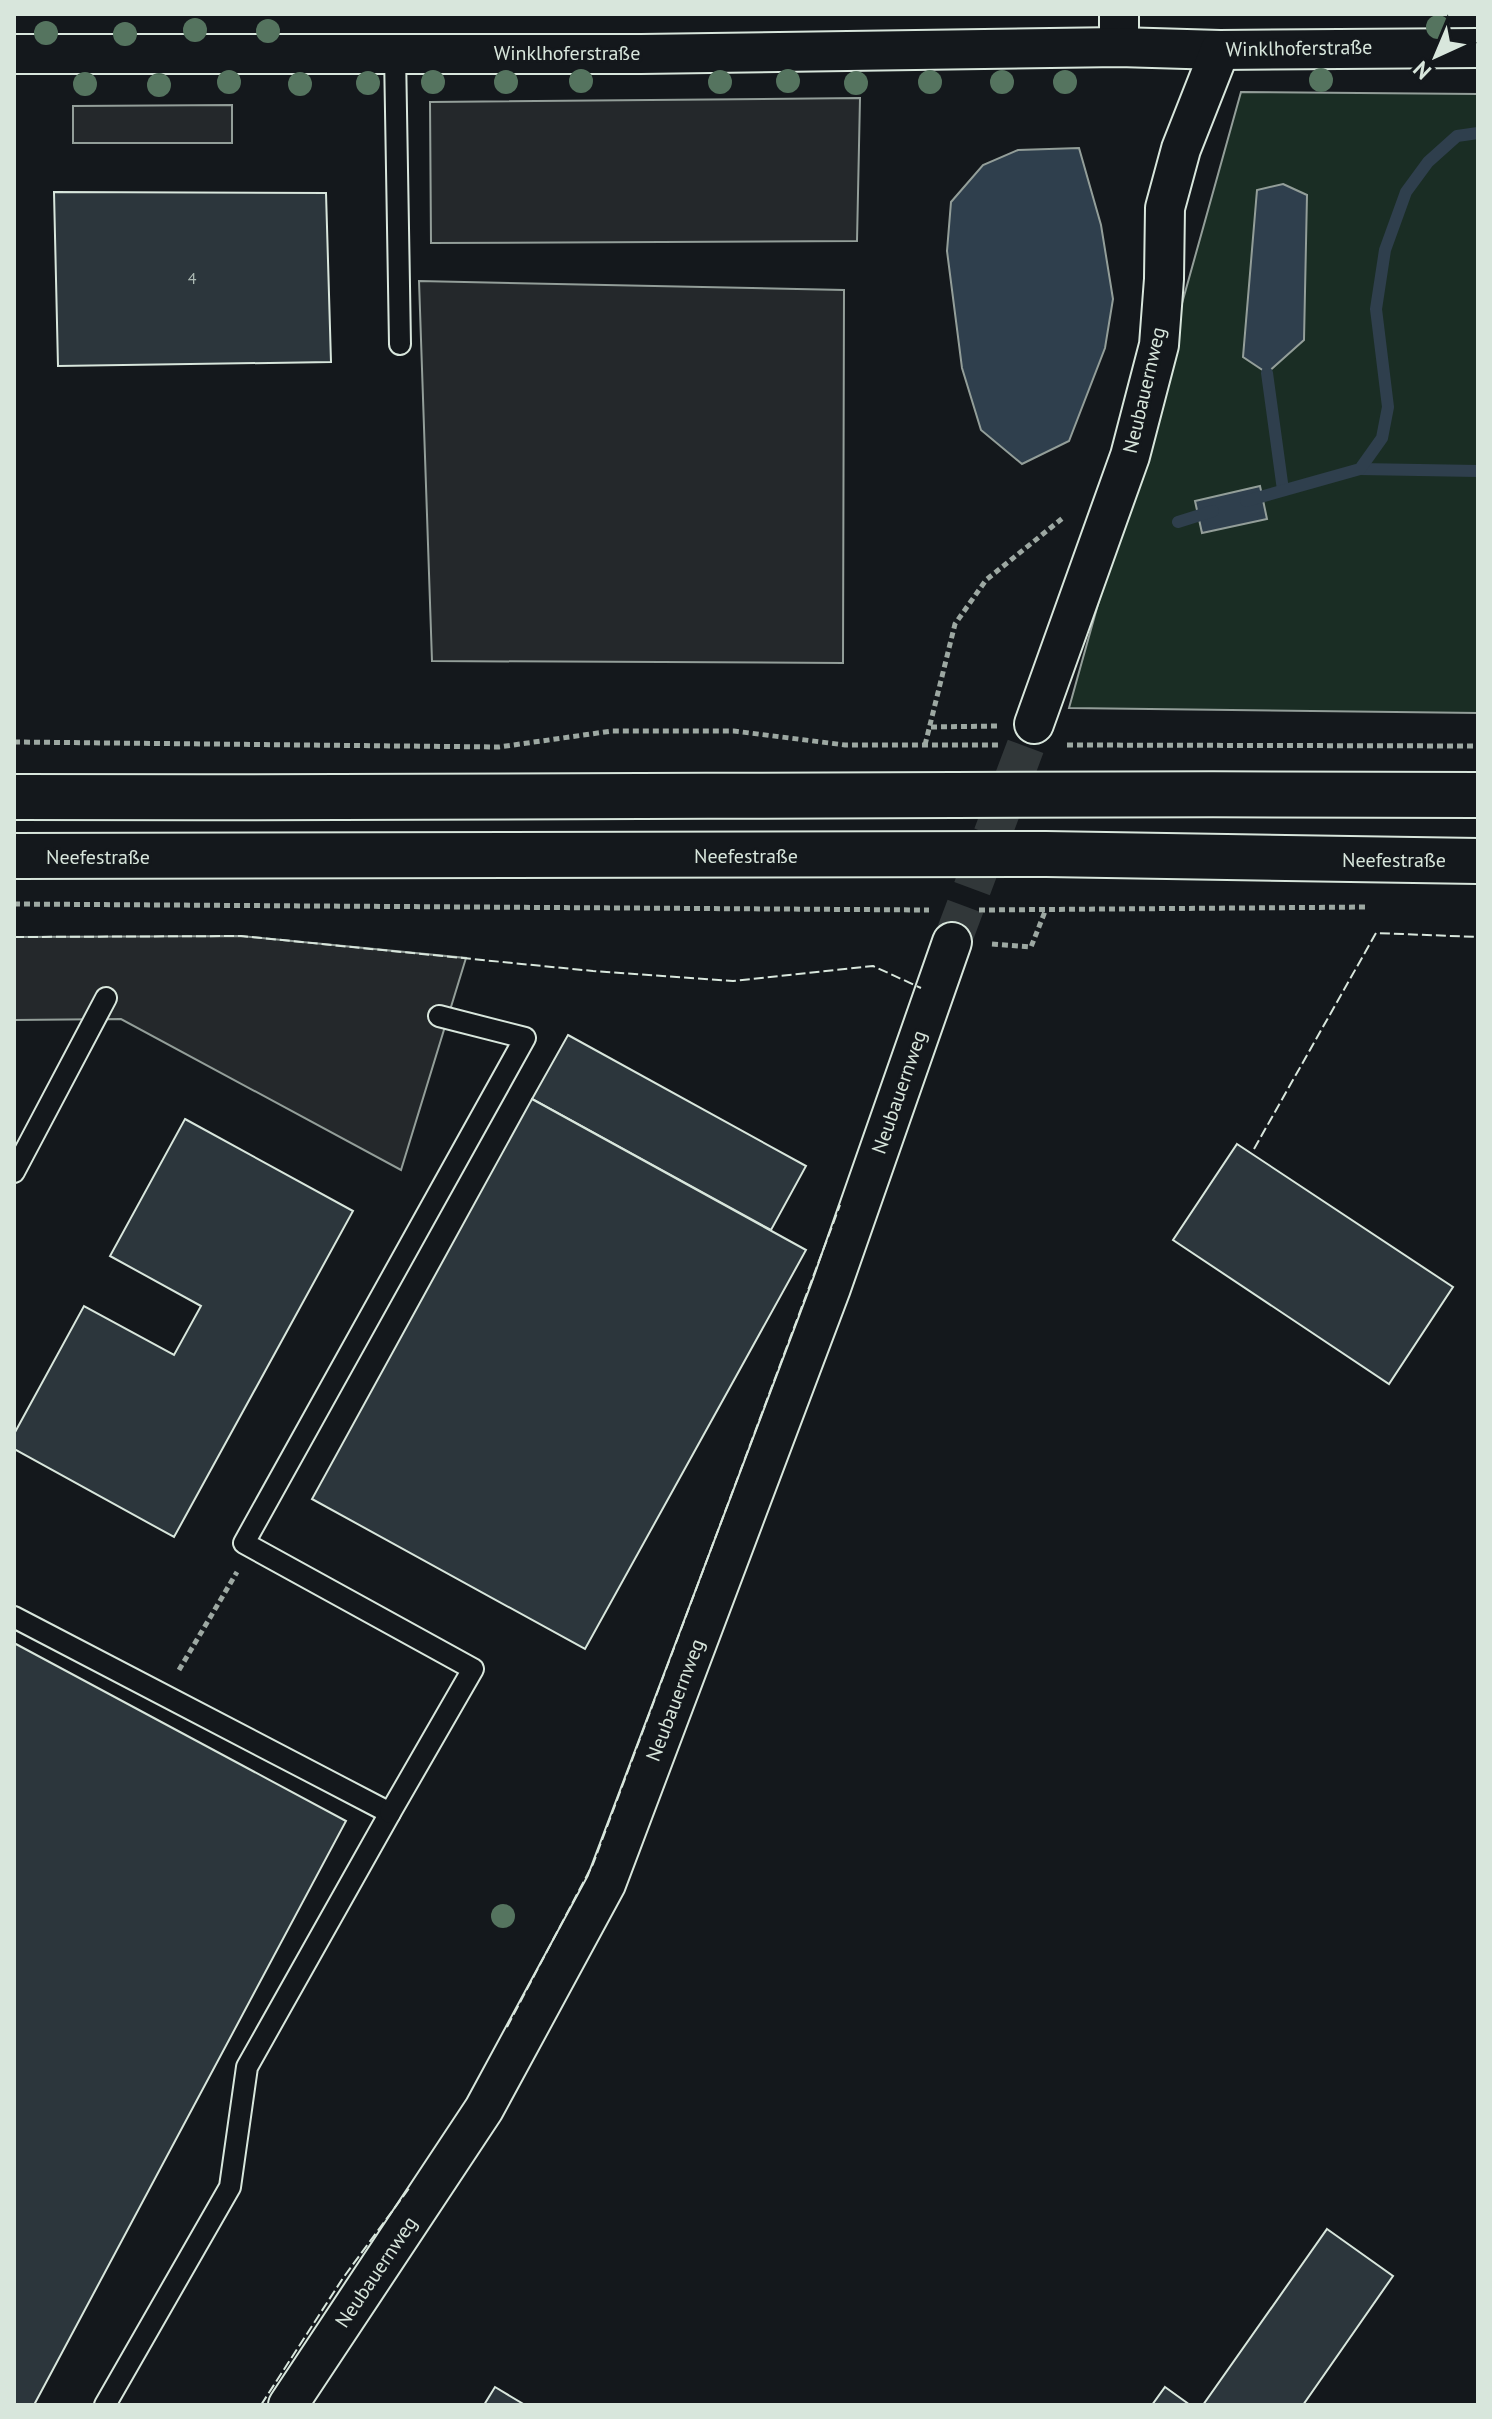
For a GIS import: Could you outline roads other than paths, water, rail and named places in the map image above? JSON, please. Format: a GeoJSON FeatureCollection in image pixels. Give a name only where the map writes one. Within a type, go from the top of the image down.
{"type":"FeatureCollection","features":[{"type":"Feature","properties":{"kind":"main road"},"geometry":{"type":"LineString","coordinates":[[14,797],[727,798],[1046,792],[1478,795]]}},
{"type":"Feature","properties":{"kind":"main road","name":"Neefestraße"},"geometry":{"type":"LineString","coordinates":[[14,856],[1046,854],[1478,861]]}},
{"type":"Feature","properties":{"kind":"street","name":"Winklhoferstraße"},"geometry":{"type":"LineString","coordinates":[[14,54],[672,53],[1119,31],[1220,50],[1478,48]]}},
{"type":"Feature","properties":{"kind":"street","name":"Neubauernweg"},"geometry":{"type":"LineString","coordinates":[[1035,738],[1117,498],[1159,345],[1165,208],[1181,149],[1220,50]]}},
{"type":"Feature","properties":{"kind":"street","name":"Neubauernweg"},"geometry":{"type":"LineString","coordinates":[[288,2405],[484,2109],[606,1884],[831,1288],[952,942]]}},
{"type":"Feature","properties":{"kind":"lane"},"geometry":{"type":"LineString","coordinates":[[395,53],[400,344]]}},
{"type":"Feature","properties":{"kind":"lane"},"geometry":{"type":"LineString","coordinates":[[14,1172],[106,998]]}},
{"type":"Feature","properties":{"kind":"lane"},"geometry":{"type":"LineString","coordinates":[[105,2405],[230,2187],[247,2067],[473,1669],[244,1543],[525,1038],[439,1016]]}},
{"type":"Feature","properties":{"kind":"lane"},"geometry":{"type":"LineString","coordinates":[[14,1617],[390,1813]]}},
{"type":"Feature","properties":{"kind":"water"},"geometry":{"type":"Polygon","coordinates":[[[1079,148],[1101,225],[1113,299],[1105,348],[1069,441],[1022,464],[981,430],[962,368],[947,251],[951,202],[983,165],[1018,150],[1079,148]]]}},
{"type":"Feature","properties":{"kind":"water"},"geometry":{"type":"Polygon","coordinates":[[[1283,184],[1307,195],[1304,340],[1267,373],[1243,357],[1257,190],[1283,184]]]}},
{"type":"Feature","properties":{"kind":"water"},"geometry":{"type":"Polygon","coordinates":[[[1260,486],[1267,519],[1202,533],[1195,501],[1260,486]]]}},
{"type":"Feature","properties":{"kind":"waterway"},"geometry":{"type":"LineString","coordinates":[[1246,501],[1360,469],[1382,438],[1388,407],[1376,309],[1385,250],[1406,192],[1428,162],[1457,136],[1478,133]]}},
{"type":"Feature","properties":{"kind":"waterway"},"geometry":{"type":"LineString","coordinates":[[1267,373],[1283,490]]}},
{"type":"Feature","properties":{"kind":"waterway"},"geometry":{"type":"LineString","coordinates":[[1360,469],[1478,471]]}},
{"type":"Feature","properties":{"kind":"waterway"},"geometry":{"type":"LineString","coordinates":[[1178,522],[1213,511]]}},
{"type":"Feature","properties":{"kind":"tunnel"},"geometry":{"type":"LineString","coordinates":[[952,942],[1034,724]]}}]}
